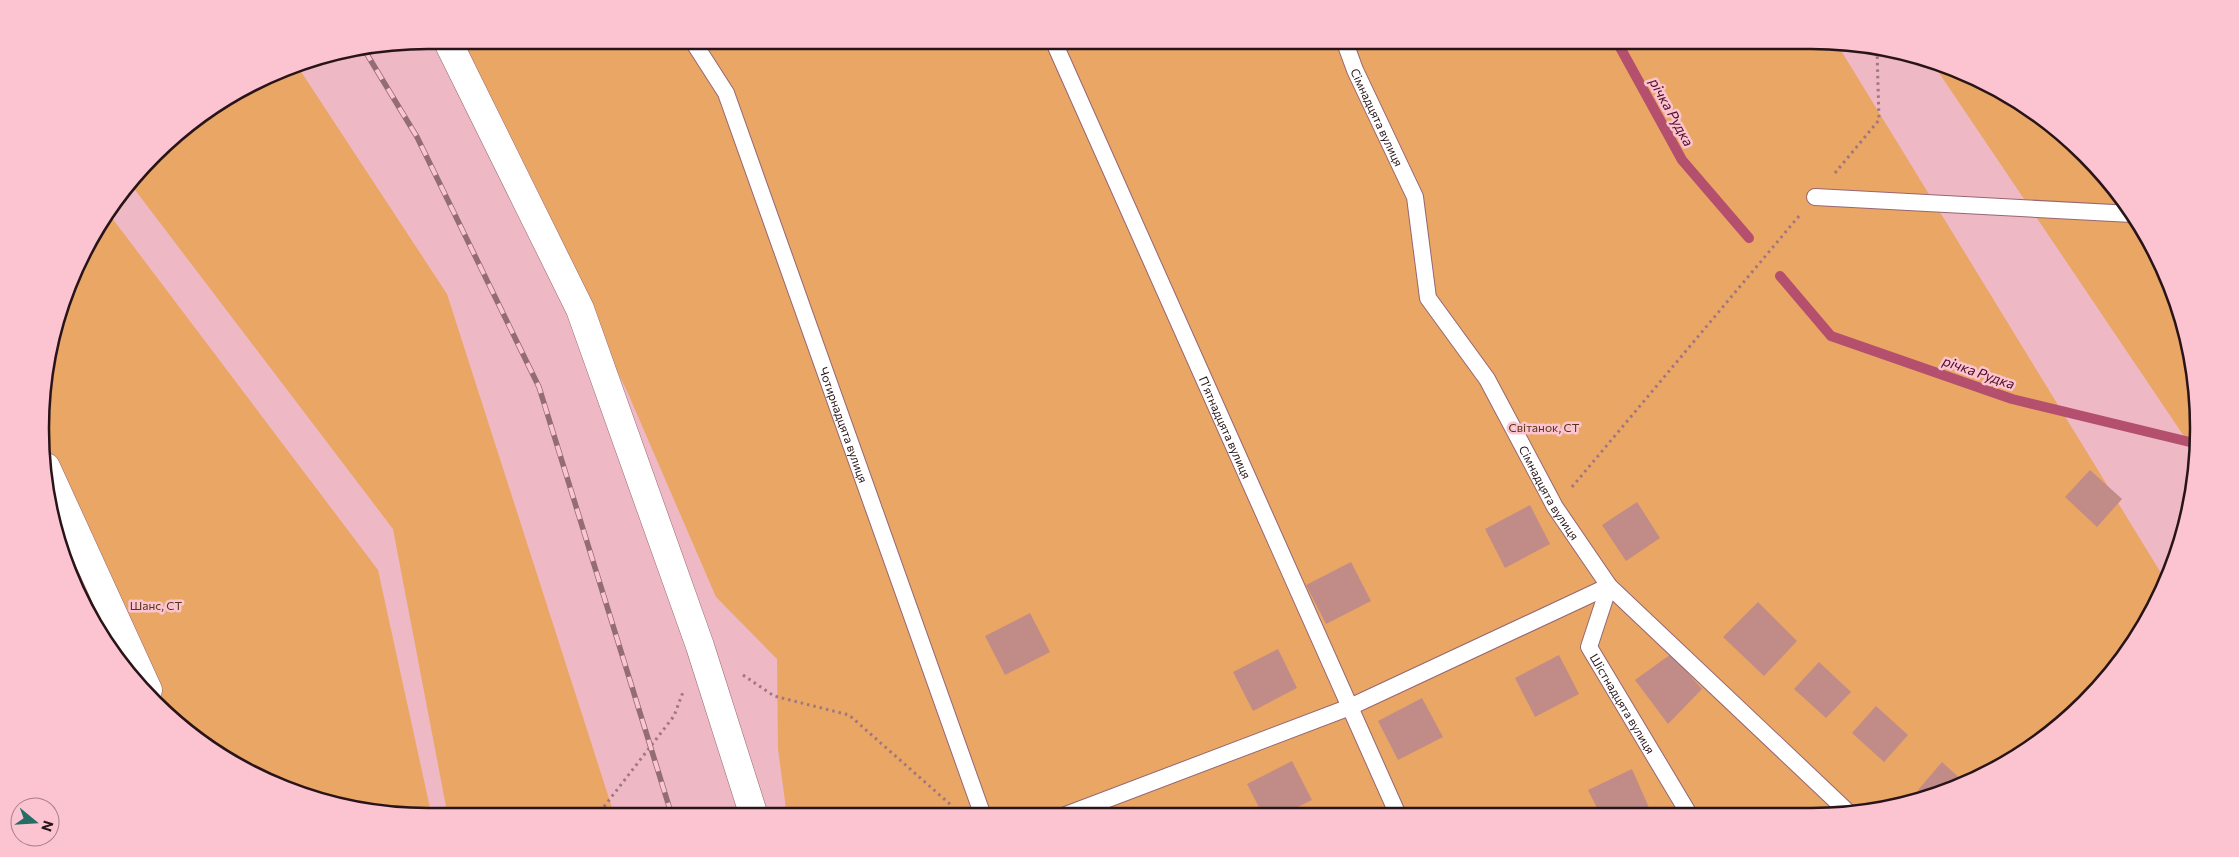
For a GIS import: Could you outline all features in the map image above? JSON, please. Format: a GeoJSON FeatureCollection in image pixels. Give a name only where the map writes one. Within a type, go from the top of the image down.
{"type":"FeatureCollection","features":[{"type":"Feature","properties":{"kind":"street"},"geometry":{"type":"LineString","coordinates":[[451,49],[580,309],[700,646],[751,808]]}},
{"type":"Feature","properties":{"kind":"street"},"geometry":{"type":"LineString","coordinates":[[53,485],[143,679]]}},
{"type":"Feature","properties":{"kind":"lane","name":"Чотирнадцята вулиця"},"geometry":{"type":"LineString","coordinates":[[698,49],[726,93],[980,808]]}},
{"type":"Feature","properties":{"kind":"lane","name":"П’ятнадцята вулиця"},"geometry":{"type":"LineString","coordinates":[[1057,49],[1395,808]]}},
{"type":"Feature","properties":{"kind":"lane","name":"Сімнадцята вулиця"},"geometry":{"type":"LineString","coordinates":[[1347,49],[1355,70],[1415,197],[1428,298],[1487,379],[1555,507],[1609,586],[1842,806]]}},
{"type":"Feature","properties":{"kind":"lane"},"geometry":{"type":"LineString","coordinates":[[1814,197],[2123,214]]}},
{"type":"Feature","properties":{"kind":"lane"},"geometry":{"type":"LineString","coordinates":[[1084,808],[1350,707],[1609,586]]}},
{"type":"Feature","properties":{"kind":"lane","name":"Шістнадцята вулиця"},"geometry":{"type":"LineString","coordinates":[[1609,586],[1589,647],[1685,808]]}},
{"type":"Feature","properties":{"kind":"path"},"geometry":{"type":"LineString","coordinates":[[1555,507],[1879,120],[1877,55]]}},
{"type":"Feature","properties":{"kind":"path"},"geometry":{"type":"LineString","coordinates":[[741,674],[774,696],[849,715],[954,808]]}},
{"type":"Feature","properties":{"kind":"path"},"geometry":{"type":"LineString","coordinates":[[603,808],[674,716]]}},
{"type":"Feature","properties":{"kind":"green space","name":"Світанок, СТ"},"geometry":{"type":"Polygon","coordinates":[[[455,49],[1841,50],[2161,573],[2139,618],[2112,660],[2079,697],[2042,730],[2000,757],[1956,779],[1933,788],[1885,801],[1860,805],[1810,808],[786,808],[778,749],[777,659],[716,597],[627,391],[455,49]]]}},
{"type":"Feature","properties":{"kind":"green space"},"geometry":{"type":"Polygon","coordinates":[[[301,71],[447,294],[612,808],[446,808],[393,529],[134,189],[160,160],[197,127],[261,88],[301,71]]]}},
{"type":"Feature","properties":{"kind":"green space"},"geometry":{"type":"Polygon","coordinates":[[[1938,71],[1978,88],[2042,127],[2079,160],[2112,197],[2151,261],[2170,306],[2183,354],[2187,379],[2189,444],[1938,71]]]}},
{"type":"Feature","properties":{"kind":"green space","name":"Шанс, СТ"},"geometry":{"type":"Polygon","coordinates":[[[113,219],[378,570],[430,808],[379,805],[354,801],[306,788],[261,769],[197,730],[160,697],[127,660],[88,596],[69,551],[56,503],[52,478],[49,428],[52,379],[56,354],[69,306],[88,261],[113,219]]]}},
{"type":"Feature","properties":{"kind":"building"},"geometry":{"type":"Polygon","coordinates":[[[2090,470],[2122,499],[2097,527],[2065,497],[2090,470]]]}},
{"type":"Feature","properties":{"kind":"building"},"geometry":{"type":"Polygon","coordinates":[[[1637,502],[1660,538],[1626,561],[1602,525],[1637,502]]]}},
{"type":"Feature","properties":{"kind":"building"},"geometry":{"type":"Polygon","coordinates":[[[1530,505],[1550,544],[1505,568],[1485,529],[1530,505]]]}},
{"type":"Feature","properties":{"kind":"building"},"geometry":{"type":"Polygon","coordinates":[[[1351,562],[1371,601],[1326,624],[1306,585],[1351,562]]]}},
{"type":"Feature","properties":{"kind":"building"},"geometry":{"type":"Polygon","coordinates":[[[1758,602],[1797,641],[1764,676],[1723,637],[1758,602]]]}},
{"type":"Feature","properties":{"kind":"building"},"geometry":{"type":"Polygon","coordinates":[[[1030,613],[1050,652],[1005,675],[985,636],[1030,613]]]}},
{"type":"Feature","properties":{"kind":"building"},"geometry":{"type":"Polygon","coordinates":[[[1278,649],[1297,688],[1253,711],[1233,672],[1278,649]]]}},
{"type":"Feature","properties":{"kind":"building"},"geometry":{"type":"Polygon","coordinates":[[[1671,654],[1702,689],[1668,724],[1635,680],[1671,654]]]}},
{"type":"Feature","properties":{"kind":"building"},"geometry":{"type":"Polygon","coordinates":[[[1559,655],[1579,694],[1535,717],[1515,678],[1559,655]]]}},
{"type":"Feature","properties":{"kind":"building"},"geometry":{"type":"Polygon","coordinates":[[[1819,662],[1851,692],[1826,718],[1794,689],[1819,662]]]}},
{"type":"Feature","properties":{"kind":"building"},"geometry":{"type":"Polygon","coordinates":[[[1422,698],[1443,737],[1398,760],[1378,721],[1422,698]]]}},
{"type":"Feature","properties":{"kind":"building"},"geometry":{"type":"Polygon","coordinates":[[[1876,706],[1908,735],[1884,762],[1852,733],[1876,706]]]}},
{"type":"Feature","properties":{"kind":"building"},"geometry":{"type":"Polygon","coordinates":[[[1292,761],[1312,800],[1296,808],[1259,808],[1247,784],[1292,761]]]}},
{"type":"Feature","properties":{"kind":"building"},"geometry":{"type":"Polygon","coordinates":[[[1942,762],[1959,778],[1933,788],[1920,792],[1918,790],[1942,762]]]}},
{"type":"Feature","properties":{"kind":"building"},"geometry":{"type":"Polygon","coordinates":[[[1632,769],[1649,808],[1597,808],[1588,790],[1632,769]]]}},
{"type":"Feature","properties":{"kind":"waterway","name":"річка Рудка"},"geometry":{"type":"LineString","coordinates":[[1621,49],[1682,160],[1749,238]]}},
{"type":"Feature","properties":{"kind":"waterway","name":"річка Рудка"},"geometry":{"type":"LineString","coordinates":[[1780,276],[1831,336],[2012,399],[2189,442]]}},
{"type":"Feature","properties":{"kind":"railway"},"geometry":{"type":"LineString","coordinates":[[367,54],[417,137],[539,387],[670,808]]}}]}
